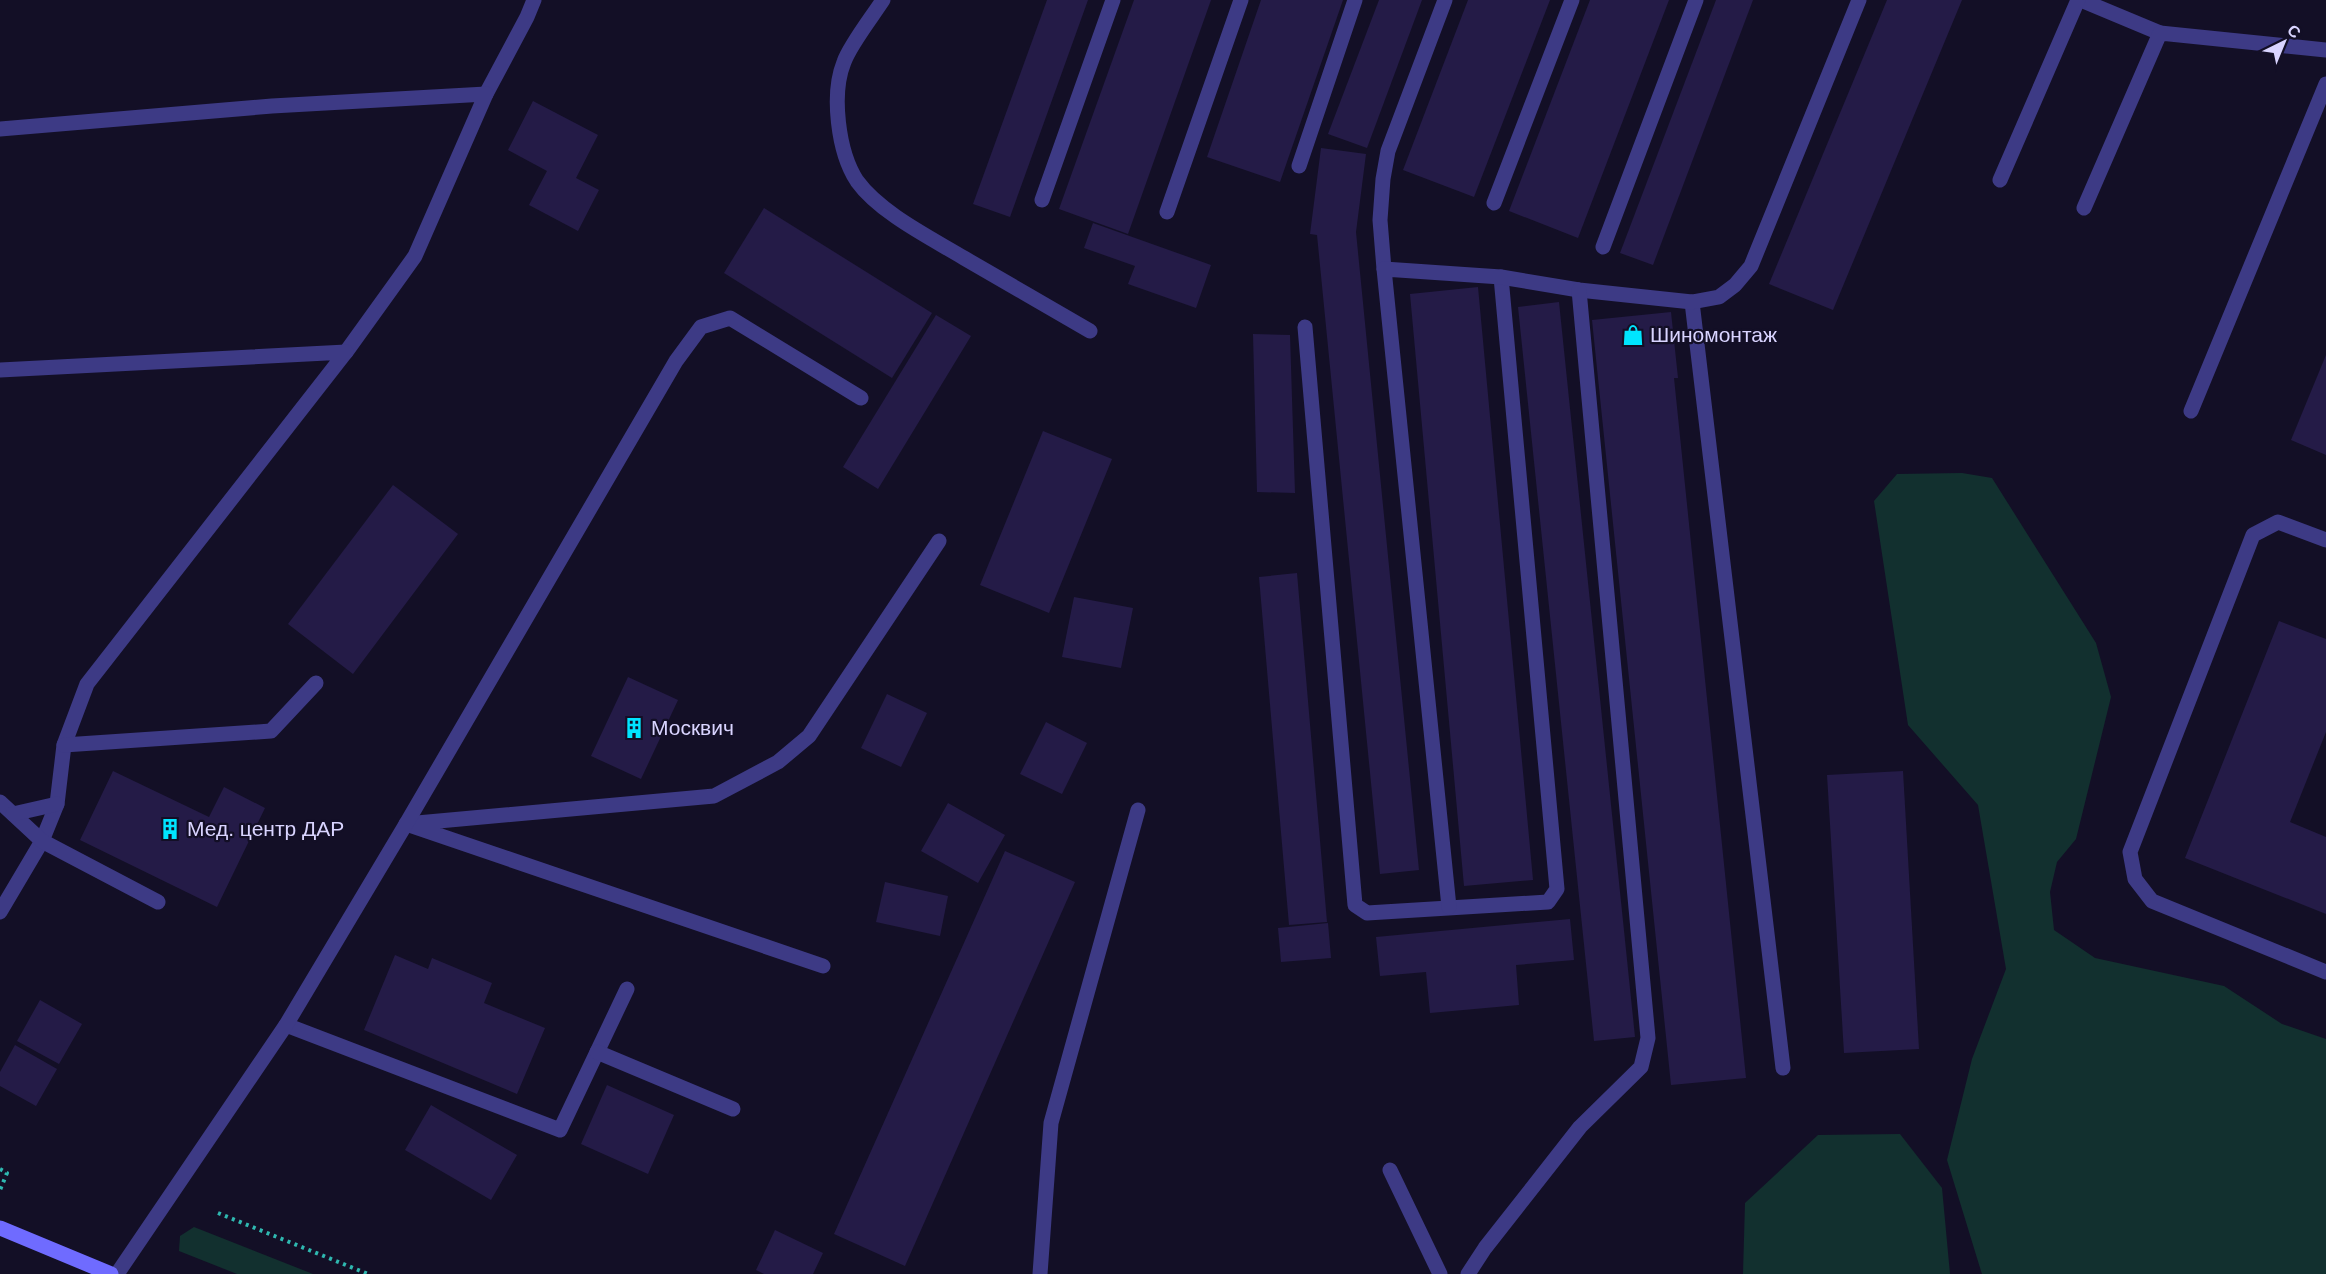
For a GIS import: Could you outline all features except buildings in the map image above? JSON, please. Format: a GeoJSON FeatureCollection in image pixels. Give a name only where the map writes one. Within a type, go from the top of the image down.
{"type":"FeatureCollection","features":[{"type":"Feature","properties":{"kind":"main road"},"geometry":{"type":"LineString","coordinates":[[0,1228],[111,1274]]}},
{"type":"Feature","properties":{"kind":"lane"},"geometry":{"type":"LineString","coordinates":[[0,912],[42,841],[57,804],[64,745],[87,684],[346,352],[415,256],[486,94],[534,0]]}},
{"type":"Feature","properties":{"kind":"lane"},"geometry":{"type":"LineString","coordinates":[[883,0],[844,61],[839,85],[837,114],[845,154],[857,181],[884,208],[914,228],[1090,332]]}},
{"type":"Feature","properties":{"kind":"lane"},"geometry":{"type":"LineString","coordinates":[[1042,200],[1113,0]]}},
{"type":"Feature","properties":{"kind":"lane"},"geometry":{"type":"LineString","coordinates":[[1167,212],[1241,0]]}},
{"type":"Feature","properties":{"kind":"lane"},"geometry":{"type":"LineString","coordinates":[[1299,166],[1355,0]]}},
{"type":"Feature","properties":{"kind":"lane"},"geometry":{"type":"LineString","coordinates":[[1445,0],[1388,151],[1380,220],[1449,907]]}},
{"type":"Feature","properties":{"kind":"lane"},"geometry":{"type":"LineString","coordinates":[[1494,203],[1572,0]]}},
{"type":"Feature","properties":{"kind":"lane"},"geometry":{"type":"LineString","coordinates":[[1603,247],[1696,0]]}},
{"type":"Feature","properties":{"kind":"lane"},"geometry":{"type":"LineString","coordinates":[[1384,269],[1501,277],[1578,290],[1692,302],[1719,297],[1734,285],[1751,266],[1859,0]]}},
{"type":"Feature","properties":{"kind":"lane"},"geometry":{"type":"LineString","coordinates":[[2000,180],[2079,0],[2160,33],[2326,50]]}},
{"type":"Feature","properties":{"kind":"lane"},"geometry":{"type":"LineString","coordinates":[[2084,208],[2160,33]]}},
{"type":"Feature","properties":{"kind":"lane"},"geometry":{"type":"LineString","coordinates":[[2191,411],[2326,84]]}},
{"type":"Feature","properties":{"kind":"lane"},"geometry":{"type":"LineString","coordinates":[[0,129],[272,106],[486,94]]}},
{"type":"Feature","properties":{"kind":"lane"},"geometry":{"type":"LineString","coordinates":[[1305,327],[1355,905],[1367,913],[1548,902],[1557,889],[1501,277]]}},
{"type":"Feature","properties":{"kind":"lane"},"geometry":{"type":"LineString","coordinates":[[1467,1274],[1580,1127],[1641,1067],[1648,1038],[1578,290]]}},
{"type":"Feature","properties":{"kind":"lane"},"geometry":{"type":"LineString","coordinates":[[1692,302],[1783,1068]]}},
{"type":"Feature","properties":{"kind":"lane"},"geometry":{"type":"LineString","coordinates":[[117,1274],[286,1025],[676,361],[701,327],[730,318],[861,398]]}},
{"type":"Feature","properties":{"kind":"lane"},"geometry":{"type":"LineString","coordinates":[[0,370],[346,352]]}},
{"type":"Feature","properties":{"kind":"lane"},"geometry":{"type":"LineString","coordinates":[[2326,540],[2278,522],[2253,535],[2130,852],[2134,879],[2152,901],[2326,972]]}},
{"type":"Feature","properties":{"kind":"lane"},"geometry":{"type":"LineString","coordinates":[[406,824],[714,796],[769,767],[809,736],[939,541]]}},
{"type":"Feature","properties":{"kind":"lane"},"geometry":{"type":"LineString","coordinates":[[64,745],[271,731],[316,683]]}},
{"type":"Feature","properties":{"kind":"lane"},"geometry":{"type":"LineString","coordinates":[[0,802],[42,841],[158,902]]}},
{"type":"Feature","properties":{"kind":"lane"},"geometry":{"type":"LineString","coordinates":[[13,814],[57,804]]}},
{"type":"Feature","properties":{"kind":"lane"},"geometry":{"type":"LineString","coordinates":[[1040,1274],[1051,1123],[1138,810]]}},
{"type":"Feature","properties":{"kind":"lane"},"geometry":{"type":"LineString","coordinates":[[406,824],[824,966]]}},
{"type":"Feature","properties":{"kind":"lane"},"geometry":{"type":"LineString","coordinates":[[286,1025],[560,1130],[627,989]]}},
{"type":"Feature","properties":{"kind":"lane"},"geometry":{"type":"LineString","coordinates":[[597,1052],[733,1109]]}},
{"type":"Feature","properties":{"kind":"lane"},"geometry":{"type":"LineString","coordinates":[[1390,1170],[1440,1274]]}},
{"type":"Feature","properties":{"kind":"path"},"geometry":{"type":"LineString","coordinates":[[0,1169],[7,1173],[0,1190]]}},
{"type":"Feature","properties":{"kind":"path"},"geometry":{"type":"LineString","coordinates":[[218,1213],[368,1274]]}},
{"type":"Feature","properties":{"kind":"green space"},"geometry":{"type":"Polygon","coordinates":[[[1962,473],[1992,478],[2096,643],[2111,697],[2076,839],[2057,862],[2050,892],[2054,930],[2095,958],[2224,986],[2282,1024],[2326,1039],[2326,1274],[1982,1274],[1947,1160],[1972,1059],[2006,969],[1978,805],[1908,725],[1874,501],[1897,474],[1962,473]]]}},
{"type":"Feature","properties":{"kind":"green space"},"geometry":{"type":"Polygon","coordinates":[[[1900,1134],[1942,1188],[1950,1274],[1743,1274],[1745,1203],[1818,1135],[1900,1134]]]}},
{"type":"Feature","properties":{"kind":"green space"},"geometry":{"type":"Polygon","coordinates":[[[194,1227],[313,1274],[237,1274],[179,1251],[180,1236],[194,1227]]]}},
{"type":"Feature","properties":{"kind":"place","name":"Шиномонтаж"},"geometry":{"type":"Point","coordinates":[1633,335]}},
{"type":"Feature","properties":{"kind":"place","name":"Москвич"},"geometry":{"type":"Point","coordinates":[634,728]}},
{"type":"Feature","properties":{"kind":"place","name":"Мед. центр ДАР"},"geometry":{"type":"Point","coordinates":[170,829]}}]}
